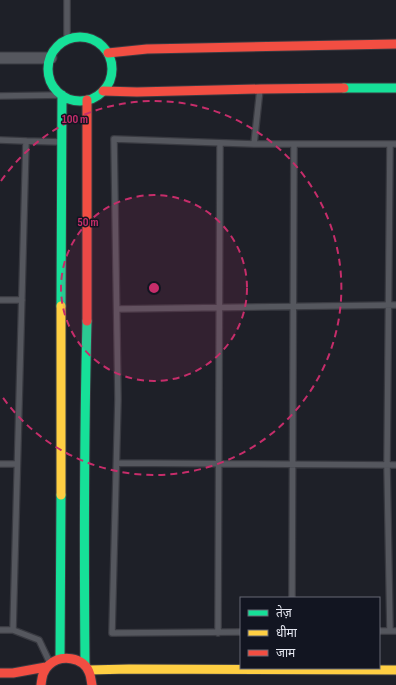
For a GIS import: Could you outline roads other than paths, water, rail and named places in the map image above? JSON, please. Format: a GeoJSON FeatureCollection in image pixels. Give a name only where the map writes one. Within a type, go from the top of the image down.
{"type":"FeatureCollection","features":[{"type":"Feature","properties":{"kind":"street"},"geometry":{"type":"LineString","coordinates":[[84,37],[94,40],[108,53],[112,64],[112,74],[109,84],[97,96],[83,101],[72,100],[62,95],[55,88],[50,79],[49,68],[51,58],[56,49],[67,41],[74,38],[84,37]]}},
{"type":"Feature","properties":{"kind":"street"},"geometry":{"type":"LineString","coordinates":[[108,53],[147,49],[396,44]]}},
{"type":"Feature","properties":{"kind":"street"},"geometry":{"type":"LineString","coordinates":[[0,58],[51,58]]}},
{"type":"Feature","properties":{"kind":"street"},"geometry":{"type":"LineString","coordinates":[[103,91],[137,92],[396,88]]}},
{"type":"Feature","properties":{"kind":"street"},"geometry":{"type":"LineString","coordinates":[[60,658],[62,95]]}},
{"type":"Feature","properties":{"kind":"street"},"geometry":{"type":"LineString","coordinates":[[87,100],[84,544],[87,667],[92,678],[92,685]]}},
{"type":"Feature","properties":{"kind":"street"},"geometry":{"type":"LineString","coordinates":[[0,673],[13,673],[48,665],[60,658],[69,657],[77,659],[87,667],[240,669]]}},
{"type":"Feature","properties":{"kind":"street"},"geometry":{"type":"LineString","coordinates":[[41,685],[42,674],[48,665]]}},
{"type":"Feature","properties":{"kind":"street"},"geometry":{"type":"LineString","coordinates":[[262,669],[396,670]]}},
{"type":"Feature","properties":{"kind":"lane"},"geometry":{"type":"LineString","coordinates":[[67,0],[67,41]]}},
{"type":"Feature","properties":{"kind":"lane"},"geometry":{"type":"LineString","coordinates":[[254,144],[260,89]]}},
{"type":"Feature","properties":{"kind":"lane"},"geometry":{"type":"LineString","coordinates":[[0,96],[62,95]]}},
{"type":"Feature","properties":{"kind":"lane"},"geometry":{"type":"LineString","coordinates":[[240,632],[112,633],[118,399],[114,139],[254,144],[393,144],[388,305],[387,465],[393,631],[380,631]]}},
{"type":"Feature","properties":{"kind":"lane"},"geometry":{"type":"LineString","coordinates":[[0,140],[62,142]]}},
{"type":"Feature","properties":{"kind":"lane"},"geometry":{"type":"LineString","coordinates":[[13,630],[26,141]]}},
{"type":"Feature","properties":{"kind":"lane"},"geometry":{"type":"LineString","coordinates":[[218,633],[220,143]]}},
{"type":"Feature","properties":{"kind":"lane"},"geometry":{"type":"LineString","coordinates":[[292,597],[294,144]]}},
{"type":"Feature","properties":{"kind":"lane"},"geometry":{"type":"LineString","coordinates":[[0,300],[22,300]]}},
{"type":"Feature","properties":{"kind":"lane"},"geometry":{"type":"LineString","coordinates":[[117,309],[396,305]]}},
{"type":"Feature","properties":{"kind":"lane"},"geometry":{"type":"LineString","coordinates":[[117,463],[396,466]]}},
{"type":"Feature","properties":{"kind":"lane"},"geometry":{"type":"LineString","coordinates":[[0,464],[17,464]]}},
{"type":"Feature","properties":{"kind":"lane"},"geometry":{"type":"LineString","coordinates":[[0,630],[13,630],[39,640],[48,665]]}}]}
